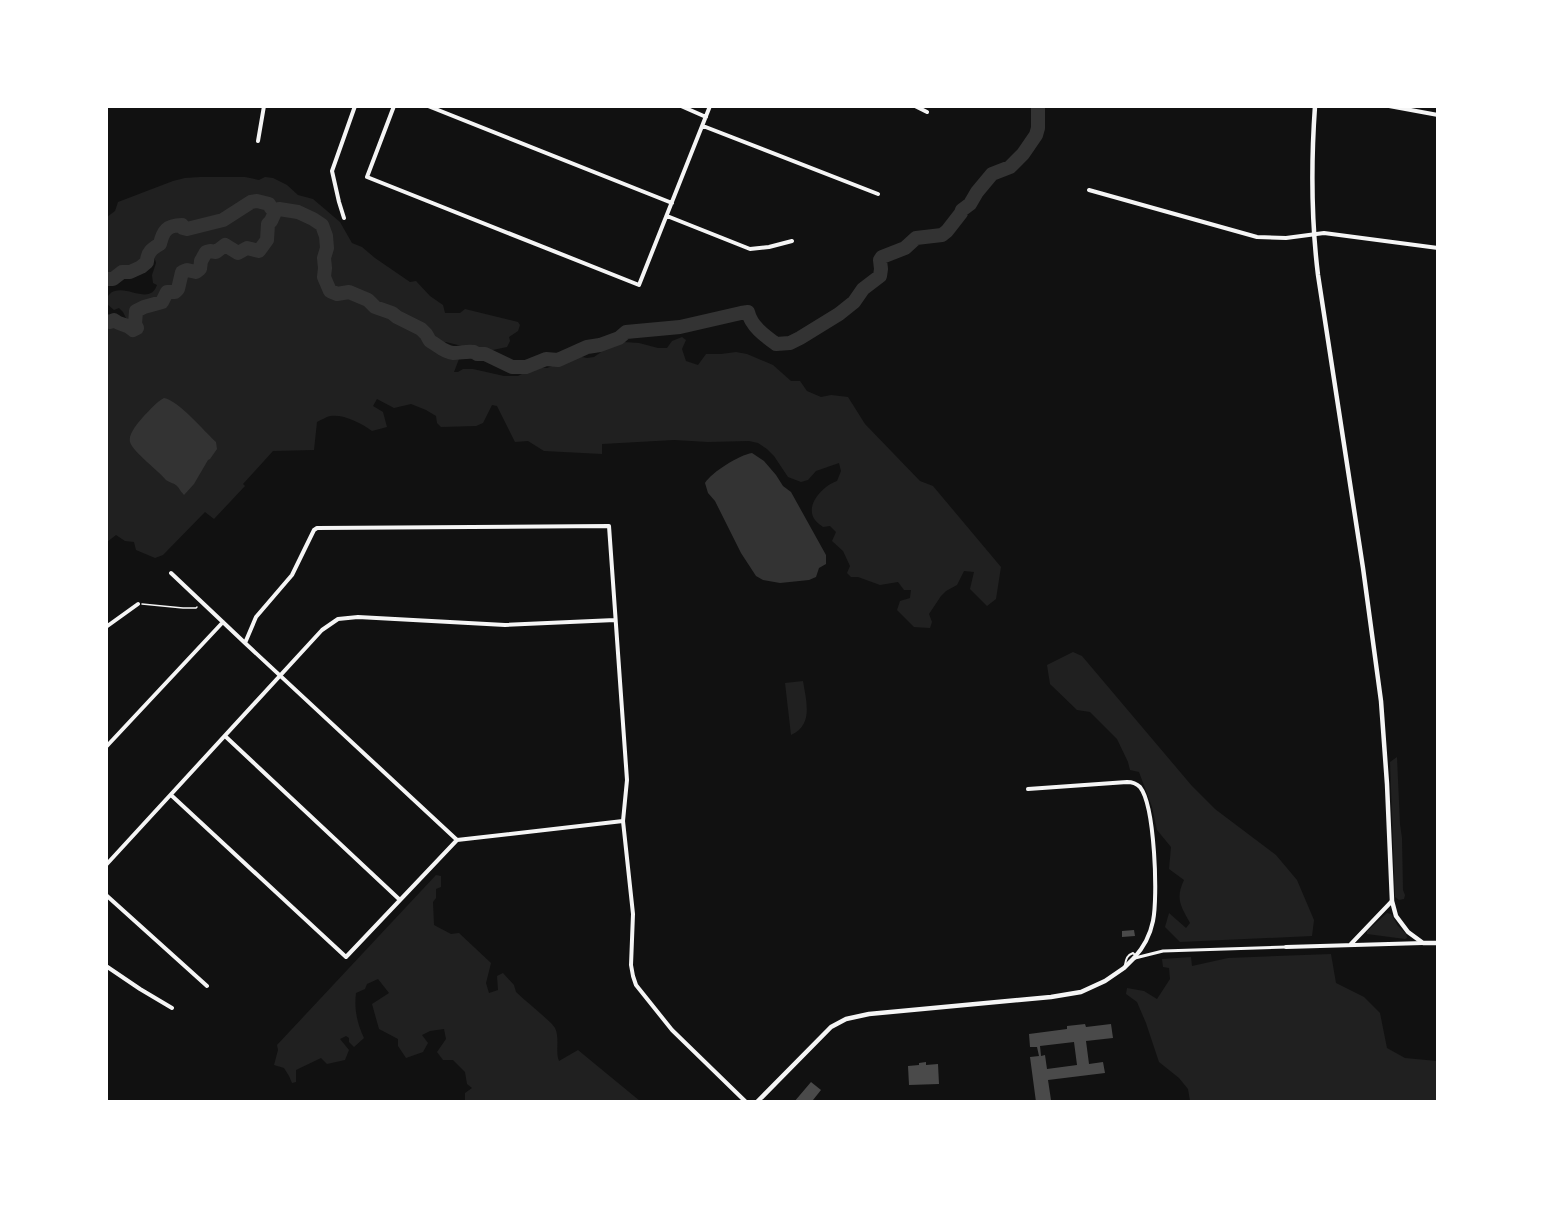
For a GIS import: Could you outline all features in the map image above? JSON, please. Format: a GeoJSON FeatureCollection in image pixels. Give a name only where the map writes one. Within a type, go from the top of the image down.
{"type":"FeatureCollection","features":[{"type":"Feature","properties":{"kind":"street"},"geometry":{"type":"LineString","coordinates":[[258,141],[264,106]]}},
{"type":"Feature","properties":{"kind":"street"},"geometry":{"type":"LineString","coordinates":[[344,218],[332,171],[355,106]]}},
{"type":"Feature","properties":{"kind":"street"},"geometry":{"type":"LineString","coordinates":[[394,106],[367,177],[639,285],[710,106]]}},
{"type":"Feature","properties":{"kind":"street"},"geometry":{"type":"LineString","coordinates":[[428,106],[672,203]]}},
{"type":"Feature","properties":{"kind":"street"},"geometry":{"type":"LineString","coordinates":[[681,106],[706,117]]}},
{"type":"Feature","properties":{"kind":"street"},"geometry":{"type":"LineString","coordinates":[[915,106],[927,111]]}},
{"type":"Feature","properties":{"kind":"street"},"geometry":{"type":"LineString","coordinates":[[1315,106],[1311,173],[1314,235],[1364,568],[1381,701],[1388,794],[1392,902],[1396,916],[1402,925],[1423,943]]}},
{"type":"Feature","properties":{"kind":"street"},"geometry":{"type":"LineString","coordinates":[[1389,106],[1437,115]]}},
{"type":"Feature","properties":{"kind":"street"},"geometry":{"type":"LineString","coordinates":[[702,126],[878,194]]}},
{"type":"Feature","properties":{"kind":"street"},"geometry":{"type":"LineString","coordinates":[[1089,190],[1257,237],[1287,238],[1324,233],[1437,248]]}},
{"type":"Feature","properties":{"kind":"street"},"geometry":{"type":"LineString","coordinates":[[667,216],[750,249],[792,241]]}},
{"type":"Feature","properties":{"kind":"street"},"geometry":{"type":"LineString","coordinates":[[245,643],[256,617],[292,575],[317,528],[609,526],[627,780],[623,821],[633,914],[631,965],[633,976],[636,984],[672,1030],[746,1101]]}},
{"type":"Feature","properties":{"kind":"street"},"geometry":{"type":"LineString","coordinates":[[171,573],[457,840]]}},
{"type":"Feature","properties":{"kind":"street"},"geometry":{"type":"LineString","coordinates":[[106,627],[138,604]]}},
{"type":"Feature","properties":{"kind":"street"},"geometry":{"type":"LineString","coordinates":[[106,865],[322,630],[339,619],[358,617],[505,625],[615,620]]}},
{"type":"Feature","properties":{"kind":"street"},"geometry":{"type":"LineString","coordinates":[[106,747],[223,622]]}},
{"type":"Feature","properties":{"kind":"street"},"geometry":{"type":"LineString","coordinates":[[225,736],[400,900]]}},
{"type":"Feature","properties":{"kind":"street"},"geometry":{"type":"LineString","coordinates":[[757,1101],[824,1033],[846,1019],[869,1014],[1065,995],[1092,988],[1124,968],[1134,958],[1149,937],[1156,895],[1150,822],[1139,786],[1127,782],[1028,789]]}},
{"type":"Feature","properties":{"kind":"street"},"geometry":{"type":"LineString","coordinates":[[171,795],[346,957],[457,840],[623,821]]}},
{"type":"Feature","properties":{"kind":"street"},"geometry":{"type":"LineString","coordinates":[[106,895],[207,986]]}},
{"type":"Feature","properties":{"kind":"street"},"geometry":{"type":"LineString","coordinates":[[1350,945],[1392,902]]}},
{"type":"Feature","properties":{"kind":"street"},"geometry":{"type":"LineString","coordinates":[[1134,958],[1164,951],[1437,943]]}},
{"type":"Feature","properties":{"kind":"street"},"geometry":{"type":"LineString","coordinates":[[106,966],[172,1008]]}},
{"type":"Feature","properties":{"kind":"path"},"geometry":{"type":"LineString","coordinates":[[138,604],[196,608],[201,602]]}},
{"type":"Feature","properties":{"kind":"shaded area"},"geometry":{"type":"Polygon","coordinates":[[[200,177],[245,177],[259,180],[265,177],[273,178],[287,185],[298,195],[313,199],[340,222],[352,243],[362,247],[410,282],[416,281],[430,296],[443,305],[445,313],[460,313],[465,309],[518,322],[520,325],[518,331],[509,337],[507,347],[488,351],[446,342],[438,347],[437,352],[447,356],[457,356],[459,359],[454,372],[473,369],[504,376],[518,376],[535,367],[547,368],[577,356],[594,357],[610,346],[624,342],[667,348],[672,341],[682,337],[686,340],[682,349],[686,361],[698,365],[706,354],[736,352],[747,354],[773,365],[791,381],[800,381],[807,391],[821,397],[831,395],[848,397],[865,424],[920,481],[933,486],[1001,567],[996,599],[987,606],[970,589],[974,572],[964,571],[957,585],[941,596],[929,614],[932,622],[930,628],[914,627],[897,610],[900,601],[910,598],[911,590],[904,590],[898,582],[880,585],[858,577],[851,577],[847,573],[850,566],[843,551],[832,541],[836,532],[830,526],[823,527],[812,514],[817,496],[837,481],[841,471],[839,463],[816,471],[808,480],[801,482],[788,477],[767,449],[758,443],[749,441],[674,440],[602,444],[602,454],[544,451],[528,441],[515,442],[497,406],[492,405],[483,423],[476,426],[441,427],[437,423],[436,416],[426,410],[411,404],[394,408],[377,399],[373,406],[383,412],[387,427],[372,431],[341,416],[328,416],[317,422],[314,450],[273,451],[214,519],[205,512],[163,555],[155,558],[136,550],[134,542],[125,541],[116,535],[107,542],[107,321],[114,320],[133,330],[137,328],[135,324],[127,320],[119,308],[114,310],[107,304],[107,297],[121,290],[144,294],[154,291],[157,285],[153,283],[152,275],[156,263],[154,256],[160,245],[150,251],[144,265],[121,273],[110,280],[107,278],[107,217],[115,211],[118,202],[173,181],[200,177]]]}},
{"type":"Feature","properties":{"kind":"shaded area"},"geometry":{"type":"Polygon","coordinates":[[[164,398],[184,410],[216,442],[217,449],[184,495],[177,486],[166,480],[141,456],[130,442],[130,436],[136,425],[153,406],[164,398]]]}},
{"type":"Feature","properties":{"kind":"shaded area"},"geometry":{"type":"Polygon","coordinates":[[[752,453],[764,461],[783,486],[791,492],[826,555],[826,564],[819,568],[816,577],[809,580],[780,583],[763,580],[756,576],[741,553],[715,501],[708,493],[705,483],[713,474],[733,460],[752,453]]]}},
{"type":"Feature","properties":{"kind":"shaded area"},"geometry":{"type":"Polygon","coordinates":[[[1073,652],[1082,656],[1192,786],[1215,809],[1276,855],[1297,880],[1314,920],[1312,936],[1180,942],[1165,927],[1169,913],[1186,928],[1190,923],[1180,897],[1184,880],[1169,869],[1171,847],[1157,830],[1152,807],[1139,772],[1130,770],[1117,739],[1090,712],[1077,710],[1050,684],[1047,665],[1073,652]]]}},
{"type":"Feature","properties":{"kind":"shaded area"},"geometry":{"type":"Polygon","coordinates":[[[803,681],[807,704],[806,719],[798,731],[791,735],[785,683],[803,681]]]}},
{"type":"Feature","properties":{"kind":"shaded area"},"geometry":{"type":"Polygon","coordinates":[[[1397,757],[1405,895],[1404,899],[1399,900],[1395,897],[1390,762],[1397,757]]]}},
{"type":"Feature","properties":{"kind":"shaded area"},"geometry":{"type":"Polygon","coordinates":[[[436,875],[441,876],[441,887],[436,889],[436,898],[433,902],[434,925],[451,934],[459,933],[491,963],[486,983],[489,993],[498,990],[497,976],[503,973],[514,985],[516,992],[555,1028],[559,1061],[578,1050],[640,1101],[465,1101],[465,1093],[472,1088],[467,1084],[465,1072],[453,1060],[443,1060],[437,1052],[446,1039],[444,1029],[422,1035],[428,1043],[423,1052],[406,1058],[398,1046],[398,1039],[379,1029],[372,1004],[389,993],[378,979],[356,993],[355,1005],[364,1038],[354,1047],[346,1036],[340,1039],[349,1050],[345,1060],[327,1064],[321,1058],[296,1070],[296,1082],[292,1083],[284,1068],[274,1065],[277,1045],[436,875]]]}},
{"type":"Feature","properties":{"kind":"shaded area"},"geometry":{"type":"Polygon","coordinates":[[[1387,913],[1391,914],[1407,938],[1367,934],[1367,931],[1387,913]]]}},
{"type":"Feature","properties":{"kind":"shaded area"},"geometry":{"type":"Polygon","coordinates":[[[1331,954],[1336,983],[1364,997],[1380,1013],[1387,1048],[1405,1058],[1437,1061],[1437,1101],[1190,1101],[1188,1089],[1179,1078],[1159,1062],[1137,1002],[1126,994],[1127,988],[1144,991],[1157,999],[1170,979],[1169,968],[1163,967],[1162,959],[1191,957],[1192,966],[1228,958],[1331,954]]]}},
{"type":"Feature","properties":{"kind":"building"},"geometry":{"type":"Polygon","coordinates":[[[1134,930],[1135,936],[1122,937],[1122,931],[1134,930]]]}},
{"type":"Feature","properties":{"kind":"building"},"geometry":{"type":"Polygon","coordinates":[[[1085,1024],[1086,1027],[1111,1024],[1113,1038],[1086,1041],[1089,1064],[1103,1062],[1105,1073],[1048,1080],[1051,1100],[1036,1102],[1030,1057],[1039,1056],[1037,1047],[1030,1047],[1029,1034],[1067,1029],[1067,1026],[1085,1024]],[[1074,1042],[1040,1046],[1041,1056],[1045,1055],[1047,1069],[1077,1065],[1074,1042]]]}},
{"type":"Feature","properties":{"kind":"building"},"geometry":{"type":"Polygon","coordinates":[[[926,1062],[926,1065],[938,1064],[939,1084],[909,1085],[908,1066],[926,1062]]]}},
{"type":"Feature","properties":{"kind":"building"},"geometry":{"type":"Polygon","coordinates":[[[811,1082],[821,1090],[813,1100],[815,1102],[794,1102],[811,1082]]]}},
{"type":"Feature","properties":{"kind":"waterway"},"geometry":{"type":"LineString","coordinates":[[106,321],[114,320],[133,330],[137,328],[136,311],[162,302],[167,292],[175,292],[178,289],[182,272],[187,270],[196,272],[200,269],[206,252],[216,252],[225,245],[238,253],[247,248],[259,251],[267,240],[268,224],[276,210],[279,209],[298,212],[322,225],[327,248],[324,258],[324,277],[330,291],[337,294],[349,292],[368,300],[375,307],[392,313],[421,329],[430,341],[449,352],[485,354],[512,367],[526,367],[546,359],[558,360],[587,347],[619,338],[626,332],[680,327],[748,312],[755,326],[776,344],[790,343],[839,314],[854,302],[863,289],[880,276],[882,257],[905,248],[916,238],[942,235],[947,231],[992,174],[1010,167],[1023,154],[1036,135],[1038,106]]}},
{"type":"Feature","properties":{"kind":"waterway"},"geometry":{"type":"LineString","coordinates":[[106,279],[113,279],[122,272],[130,272],[141,267],[147,262],[150,251],[160,244],[164,232],[173,226],[182,225],[187,229],[223,220],[251,202],[257,201],[269,204],[276,210]]}}]}
